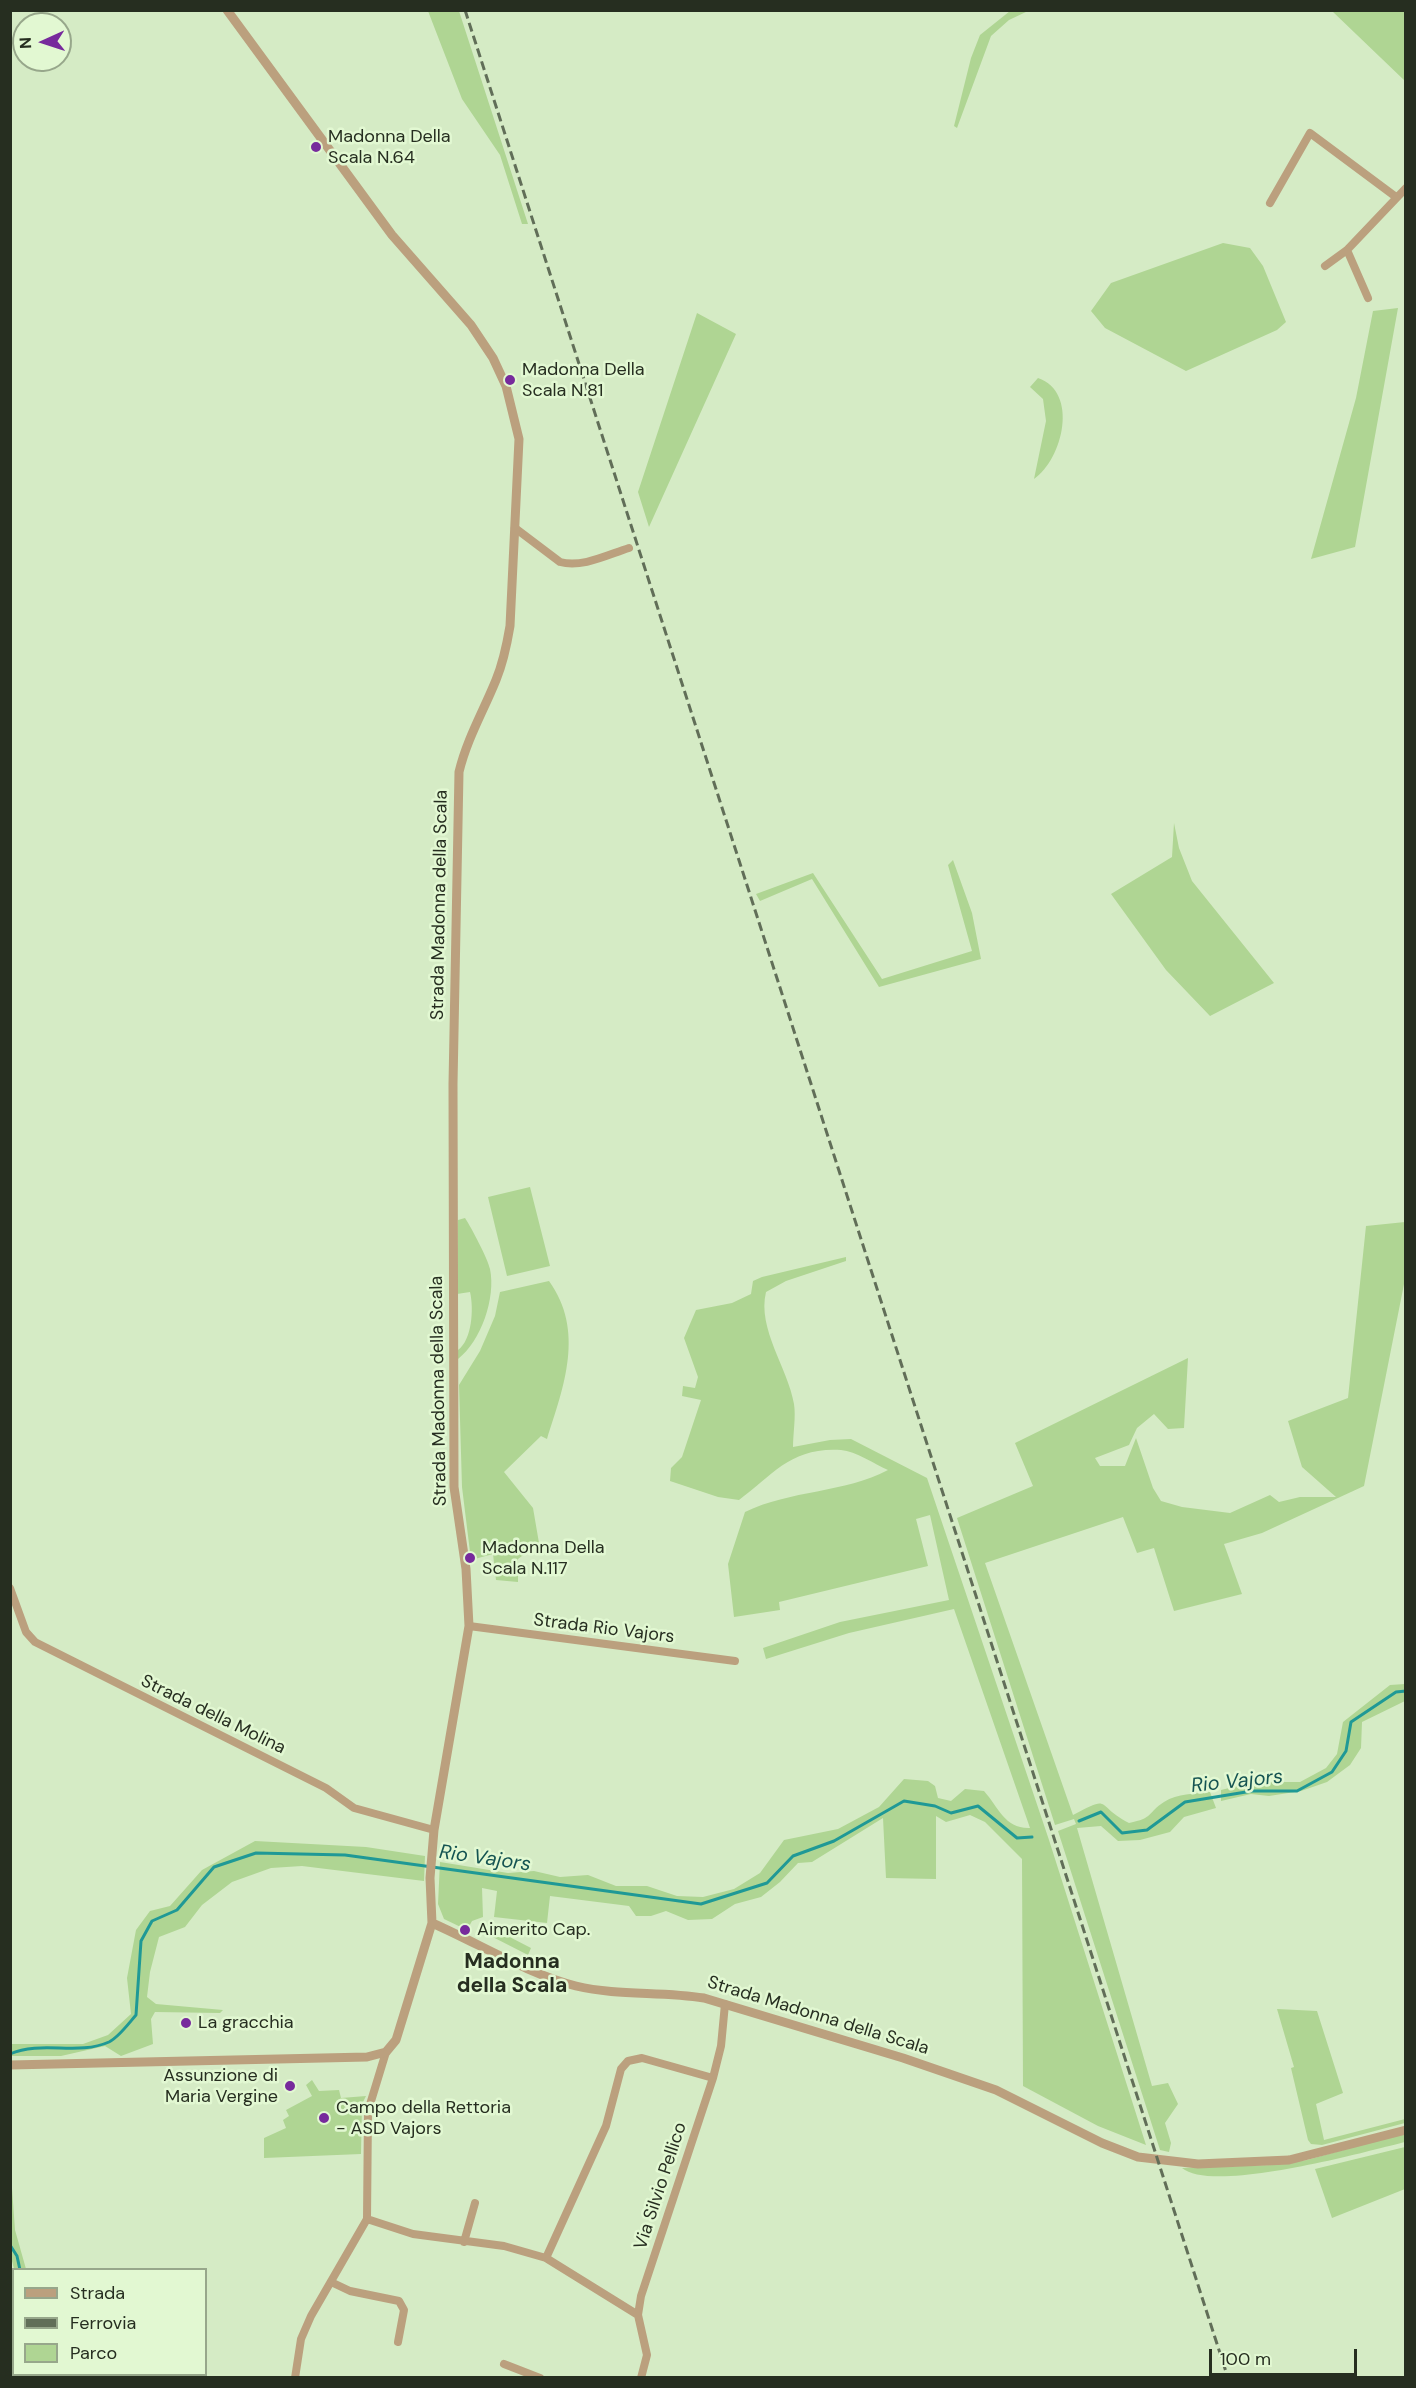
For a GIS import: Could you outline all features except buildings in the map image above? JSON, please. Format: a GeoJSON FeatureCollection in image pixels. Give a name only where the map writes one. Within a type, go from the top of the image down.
{"type":"FeatureCollection","features":[{"type":"Feature","properties":{"kind":"street","name":"Strada Madonna della Scala"},"geometry":{"type":"LineString","coordinates":[[227,10],[379,217],[471,326],[493,358],[506,387],[519,439],[510,626],[506,650],[497,679],[465,748],[459,772],[453,1084],[454,1478],[466,1578],[469,1626],[434,1830],[430,1878],[432,1923],[549,1977],[576,1986],[622,1993],[681,1994],[725,2004],[903,2058],[996,2090],[1102,2143],[1138,2157],[1198,2164],[1289,2160],[1406,2130]]}},
{"type":"Feature","properties":{"kind":"street"},"geometry":{"type":"LineString","coordinates":[[1270,203],[1310,133],[1395,197]]}},
{"type":"Feature","properties":{"kind":"street"},"geometry":{"type":"LineString","coordinates":[[1325,266],[1347,250],[1406,188]]}},
{"type":"Feature","properties":{"kind":"street"},"geometry":{"type":"LineString","coordinates":[[1347,250],[1368,298]]}},
{"type":"Feature","properties":{"kind":"street"},"geometry":{"type":"LineString","coordinates":[[515,528],[560,562],[569,564],[581,563],[629,548]]}},
{"type":"Feature","properties":{"kind":"street","name":"Strada della Molina"},"geometry":{"type":"LineString","coordinates":[[10,1588],[26,1632],[35,1642],[326,1788],[354,1808],[434,1830]]}},
{"type":"Feature","properties":{"kind":"street","name":"Strada Rio Vajors"},"geometry":{"type":"LineString","coordinates":[[469,1626],[735,1661]]}},
{"type":"Feature","properties":{"kind":"street"},"geometry":{"type":"LineString","coordinates":[[295,2378],[301,2339],[367,2219],[368,2111],[387,2052],[396,2040],[432,1923]]}},
{"type":"Feature","properties":{"kind":"street","name":"Via Silvio Pellico"},"geometry":{"type":"LineString","coordinates":[[641,2378],[647,2355],[646,2340],[638,2315],[641,2296],[713,2078],[722,2046],[725,2004]]}},
{"type":"Feature","properties":{"kind":"street"},"geometry":{"type":"LineString","coordinates":[[10,2065],[367,2057],[387,2052]]}},
{"type":"Feature","properties":{"kind":"street"},"geometry":{"type":"LineString","coordinates":[[546,2258],[606,2126],[621,2069],[628,2061],[642,2058],[713,2078]]}},
{"type":"Feature","properties":{"kind":"street"},"geometry":{"type":"LineString","coordinates":[[464,2242],[475,2203]]}},
{"type":"Feature","properties":{"kind":"street"},"geometry":{"type":"LineString","coordinates":[[367,2219],[413,2234],[504,2246],[546,2258],[638,2315]]}},
{"type":"Feature","properties":{"kind":"street"},"geometry":{"type":"LineString","coordinates":[[331,2282],[350,2291],[399,2301],[404,2310],[398,2343]]}},
{"type":"Feature","properties":{"kind":"street"},"geometry":{"type":"LineString","coordinates":[[504,2364],[540,2378]]}},
{"type":"Feature","properties":{"kind":"green space"},"geometry":{"type":"Polygon","coordinates":[[[428,11],[459,11],[528,224],[522,224],[500,155],[462,99],[428,11]]]}},
{"type":"Feature","properties":{"kind":"green space"},"geometry":{"type":"Polygon","coordinates":[[[1010,11],[1028,11],[1009,20],[991,36],[957,128],[954,126],[971,58],[980,35],[1010,11]]]}},
{"type":"Feature","properties":{"kind":"green space"},"geometry":{"type":"Polygon","coordinates":[[[1332,11],[1405,11],[1405,81],[1332,11]]]}},
{"type":"Feature","properties":{"kind":"green space"},"geometry":{"type":"Polygon","coordinates":[[[1223,243],[1250,248],[1263,266],[1286,322],[1277,330],[1186,371],[1105,328],[1091,311],[1111,283],[1223,243]]]}},
{"type":"Feature","properties":{"kind":"green space"},"geometry":{"type":"Polygon","coordinates":[[[1398,308],[1355,547],[1311,559],[1356,398],[1373,311],[1398,308]]]}},
{"type":"Feature","properties":{"kind":"green space"},"geometry":{"type":"Polygon","coordinates":[[[697,313],[736,334],[649,527],[638,492],[697,313]]]}},
{"type":"Feature","properties":{"kind":"green space"},"geometry":{"type":"Polygon","coordinates":[[[1038,378],[1051,386],[1059,397],[1062,426],[1053,457],[1034,479],[1046,421],[1043,399],[1030,387],[1038,378]]]}},
{"type":"Feature","properties":{"kind":"green space"},"geometry":{"type":"Polygon","coordinates":[[[1174,823],[1179,848],[1192,881],[1274,983],[1210,1016],[1166,970],[1111,894],[1172,857],[1174,823]]]}},
{"type":"Feature","properties":{"kind":"green space"},"geometry":{"type":"Polygon","coordinates":[[[953,860],[972,913],[981,959],[879,987],[812,879],[760,901],[756,894],[813,873],[882,979],[972,951],[948,865],[953,860]]]}},
{"type":"Feature","properties":{"kind":"green space"},"geometry":{"type":"Polygon","coordinates":[[[530,1187],[550,1266],[507,1276],[488,1197],[530,1187]]]}},
{"type":"Feature","properties":{"kind":"green space"},"geometry":{"type":"Polygon","coordinates":[[[465,1218],[489,1264],[491,1293],[480,1330],[474,1341],[458,1359],[458,1350],[469,1332],[472,1315],[470,1292],[457,1294],[458,1220],[465,1218]]]}},
{"type":"Feature","properties":{"kind":"green space"},"geometry":{"type":"Polygon","coordinates":[[[1405,1222],[1405,1279],[1364,1486],[1262,1533],[1224,1544],[1242,1594],[1174,1611],[1154,1548],[1137,1553],[1123,1517],[985,1563],[1073,1815],[1094,1805],[1103,1804],[1129,1823],[1147,1817],[1164,1802],[1175,1797],[1210,1792],[1216,1808],[1184,1817],[1170,1832],[1140,1840],[1118,1841],[1101,1826],[1077,1828],[1152,2086],[1168,2083],[1178,2104],[1165,2123],[1171,2143],[1169,2152],[1160,2150],[1058,1831],[1076,1824],[1074,1819],[1055,1825],[957,1518],[1033,1486],[1015,1443],[1188,1358],[1184,1428],[1168,1429],[1154,1414],[1137,1428],[1129,1445],[1095,1458],[1100,1466],[1125,1466],[1136,1438],[1153,1488],[1161,1501],[1182,1507],[1230,1513],[1270,1495],[1279,1502],[1300,1497],[1336,1497],[1302,1467],[1288,1421],[1348,1398],[1366,1226],[1405,1222]]]}},
{"type":"Feature","properties":{"kind":"green space"},"geometry":{"type":"Polygon","coordinates":[[[846,1257],[846,1261],[786,1281],[766,1292],[764,1306],[769,1334],[791,1390],[794,1404],[793,1447],[830,1440],[851,1439],[927,1478],[1049,1840],[1146,2145],[1098,2126],[1023,2086],[1022,1859],[985,1822],[970,1815],[946,1822],[936,1816],[936,1879],[886,1878],[883,1818],[812,1862],[798,1863],[780,1882],[761,1897],[735,1904],[712,1919],[688,1920],[666,1911],[651,1916],[636,1916],[629,1906],[550,1896],[547,1923],[494,1917],[497,1891],[482,1888],[483,1917],[472,1921],[467,1930],[444,1919],[438,1904],[440,1862],[508,1873],[534,1871],[560,1877],[588,1875],[616,1886],[647,1886],[677,1896],[703,1897],[734,1889],[760,1873],[784,1840],[838,1829],[879,1807],[904,1779],[928,1781],[935,1786],[938,1798],[951,1801],[965,1789],[984,1791],[1008,1821],[1014,1825],[1030,1828],[954,1609],[849,1633],[766,1659],[763,1648],[840,1622],[949,1600],[930,1515],[916,1519],[928,1566],[779,1602],[780,1610],[734,1617],[728,1564],[745,1512],[780,1499],[854,1483],[888,1470],[853,1453],[824,1450],[809,1453],[784,1464],[739,1500],[718,1497],[670,1481],[671,1468],[682,1457],[701,1400],[682,1396],[683,1386],[695,1388],[698,1377],[684,1338],[696,1310],[732,1303],[751,1294],[753,1281],[762,1277],[846,1257]]]}},
{"type":"Feature","properties":{"kind":"green space"},"geometry":{"type":"Polygon","coordinates":[[[549,1281],[560,1300],[566,1319],[569,1339],[565,1379],[547,1439],[541,1436],[504,1472],[533,1508],[539,1543],[518,1559],[518,1582],[496,1580],[493,1554],[471,1560],[462,1487],[459,1385],[480,1351],[495,1316],[500,1292],[549,1281]]]}},
{"type":"Feature","properties":{"kind":"green space"},"geometry":{"type":"Polygon","coordinates":[[[1405,1684],[1405,1701],[1362,1722],[1361,1748],[1350,1765],[1327,1782],[1301,1791],[1269,1796],[1251,1794],[1221,1801],[1221,1790],[1254,1782],[1300,1782],[1326,1768],[1337,1754],[1343,1722],[1390,1685],[1405,1684]]]}},
{"type":"Feature","properties":{"kind":"green space"},"geometry":{"type":"Polygon","coordinates":[[[255,1841],[366,1847],[425,1856],[424,1881],[302,1866],[271,1868],[232,1882],[202,1905],[185,1927],[159,1937],[150,1972],[147,1997],[156,2004],[223,2010],[220,2013],[155,2012],[151,2019],[153,2044],[121,2056],[105,2046],[61,2056],[11,2056],[11,2044],[83,2044],[108,2035],[131,2014],[127,1978],[136,1930],[150,1911],[170,1906],[202,1870],[255,1841]]]}},
{"type":"Feature","properties":{"kind":"green space"},"geometry":{"type":"Polygon","coordinates":[[[481,1926],[496,1934],[498,1931],[531,1948],[528,1955],[479,1930],[481,1926]]]}},
{"type":"Feature","properties":{"kind":"green space"},"geometry":{"type":"Polygon","coordinates":[[[1277,2009],[1317,2011],[1343,2093],[1316,2104],[1324,2140],[1405,2119],[1405,2123],[1322,2145],[1311,2144],[1308,2140],[1291,2068],[1294,2067],[1277,2009]]]}},
{"type":"Feature","properties":{"kind":"green space","name":"Campo della Rettoria - ASD Vajors"},"geometry":{"type":"Polygon","coordinates":[[[312,2080],[319,2091],[339,2090],[341,2098],[366,2096],[362,2104],[361,2154],[264,2158],[264,2138],[286,2128],[283,2120],[289,2116],[286,2110],[312,2096],[306,2085],[312,2080]]]}},
{"type":"Feature","properties":{"kind":"green space"},"geometry":{"type":"Polygon","coordinates":[[[1405,2133],[1405,2142],[1325,2161],[1255,2174],[1199,2175],[1182,2168],[1272,2165],[1307,2160],[1405,2133]]]}},
{"type":"Feature","properties":{"kind":"green space"},"geometry":{"type":"Polygon","coordinates":[[[1405,2147],[1405,2189],[1332,2218],[1315,2169],[1405,2147]]]}},
{"type":"Feature","properties":{"kind":"green space"},"geometry":{"type":"Polygon","coordinates":[[[11,2174],[15,2230],[26,2268],[14,2268],[11,2257],[11,2174]]]}},
{"type":"Feature","properties":{"kind":"green space"},"geometry":{"type":"Polygon","coordinates":[[[12,2294],[12,2376],[18,2377],[11,2377],[10,2303],[12,2294]]]}},
{"type":"Feature","properties":{"kind":"waterway","name":"Rio Vajors"},"geometry":{"type":"LineString","coordinates":[[1079,1821],[1101,1812],[1122,1833],[1147,1830],[1185,1802],[1252,1791],[1297,1791],[1332,1772],[1346,1751],[1351,1722],[1396,1692],[1406,1691]]}},
{"type":"Feature","properties":{"kind":"waterway","name":"Rio Vajors"},"geometry":{"type":"LineString","coordinates":[[10,2054],[34,2048],[85,2048],[109,2042],[116,2037],[136,2015],[141,1941],[152,1921],[177,1910],[214,1867],[256,1853],[345,1855],[701,1904],[767,1883],[793,1856],[834,1841],[904,1801],[935,1806],[951,1813],[978,1806],[1017,1838],[1032,1837]]}},
{"type":"Feature","properties":{"kind":"waterway","name":"Rio Vajors"},"geometry":{"type":"LineString","coordinates":[[10,2245],[17,2256],[20,2268]]}},
{"type":"Feature","properties":{"kind":"railway"},"geometry":{"type":"LineString","coordinates":[[465,10],[1228,2378]]}},
{"type":"Feature","properties":{"kind":"place","name":"Madonna Della Scala N.64"},"geometry":{"type":"Point","coordinates":[316,147]}},
{"type":"Feature","properties":{"kind":"place","name":"Madonna Della Scala N.81"},"geometry":{"type":"Point","coordinates":[510,380]}},
{"type":"Feature","properties":{"kind":"place","name":"Madonna Della Scala N.117"},"geometry":{"type":"Point","coordinates":[470,1558]}},
{"type":"Feature","properties":{"kind":"place","name":"Aimerito Cap."},"geometry":{"type":"Point","coordinates":[465,1930]}},
{"type":"Feature","properties":{"kind":"place","name":"La gracchia"},"geometry":{"type":"Point","coordinates":[186,2023]}},
{"type":"Feature","properties":{"kind":"place","name":"Assunzione di Maria Vergine"},"geometry":{"type":"Point","coordinates":[290,2086]}},
{"type":"Feature","properties":{"kind":"place","name":"Campo della Rettoria - ASD Vajors"},"geometry":{"type":"Point","coordinates":[324,2118]}},
{"type":"Feature","properties":{"kind":"district","name":"Madonna della Scala"},"geometry":{"type":"Point","coordinates":[512,1974]}}]}
